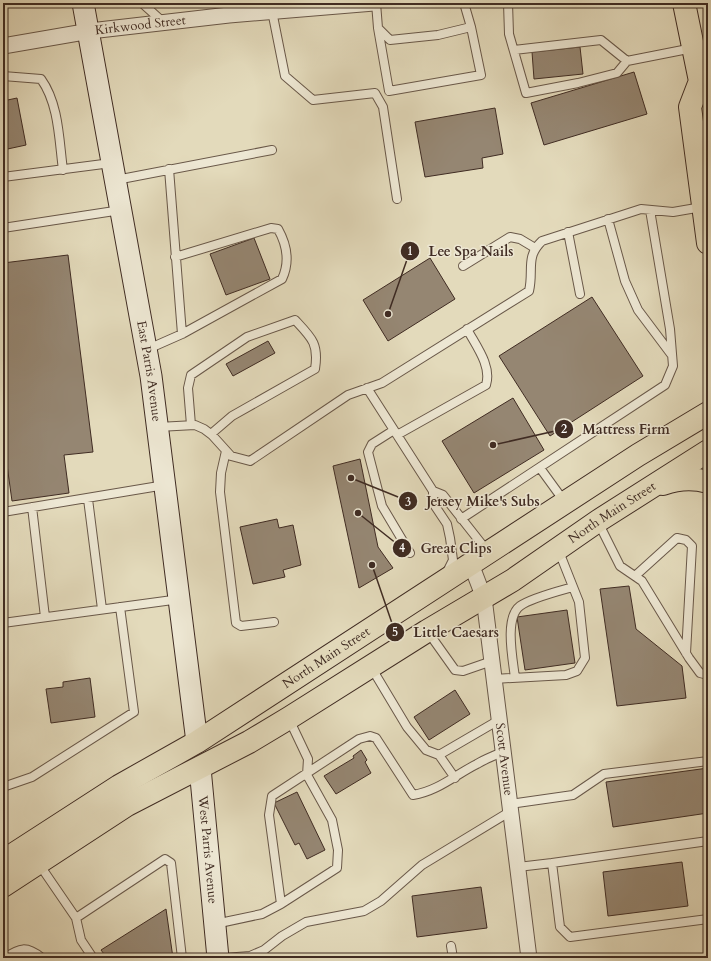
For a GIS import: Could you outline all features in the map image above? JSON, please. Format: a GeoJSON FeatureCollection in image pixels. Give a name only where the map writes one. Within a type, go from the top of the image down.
{"type":"FeatureCollection","features":[{"type":"Feature","properties":{"kind":"main road"},"geometry":{"type":"LineString","coordinates":[[684,3],[693,48],[704,85],[690,107],[708,243]]}},
{"type":"Feature","properties":{"kind":"main road","name":"North Main Street"},"geometry":{"type":"LineString","coordinates":[[3,861],[119,786],[197,742],[638,455],[708,413]]}},
{"type":"Feature","properties":{"kind":"main road","name":"North Main Street"},"geometry":{"type":"LineString","coordinates":[[3,886],[127,805],[200,768],[289,718],[427,631],[484,598],[598,521],[708,451]]}},
{"type":"Feature","properties":{"kind":"main road"},"geometry":{"type":"LineString","coordinates":[[652,487],[668,482],[690,479],[699,479],[708,482]]}},
{"type":"Feature","properties":{"kind":"street","name":"East Parris Avenue"},"geometry":{"type":"LineString","coordinates":[[83,3],[90,31],[147,350],[166,485],[197,742]]}},
{"type":"Feature","properties":{"kind":"street","name":"Kirkwood Street"},"geometry":{"type":"LineString","coordinates":[[3,46],[90,31],[163,22],[272,11],[375,3]]}},
{"type":"Feature","properties":{"kind":"street","name":"Scott Avenue"},"geometry":{"type":"LineString","coordinates":[[480,558],[502,752],[511,807],[529,958]]}},
{"type":"Feature","properties":{"kind":"street","name":"West Parris Avenue"},"geometry":{"type":"LineString","coordinates":[[197,742],[218,958]]}},
{"type":"Feature","properties":{"kind":"lane"},"geometry":{"type":"LineString","coordinates":[[142,3],[163,22]]}},
{"type":"Feature","properties":{"kind":"lane"},"geometry":{"type":"LineString","coordinates":[[375,3],[389,91]]}},
{"type":"Feature","properties":{"kind":"lane"},"geometry":{"type":"LineString","coordinates":[[272,11],[285,76],[313,100],[389,91],[481,75],[471,27],[464,3]]}},
{"type":"Feature","properties":{"kind":"lane"},"geometry":{"type":"LineString","coordinates":[[508,3],[509,34],[526,93],[578,83],[617,73],[627,61],[693,48]]}},
{"type":"Feature","properties":{"kind":"lane"},"geometry":{"type":"LineString","coordinates":[[378,28],[390,40],[438,35],[471,27]]}},
{"type":"Feature","properties":{"kind":"lane"},"geometry":{"type":"LineString","coordinates":[[514,50],[601,40],[627,61]]}},
{"type":"Feature","properties":{"kind":"lane"},"geometry":{"type":"LineString","coordinates":[[3,76],[41,79],[50,91],[57,125],[63,170]]}},
{"type":"Feature","properties":{"kind":"lane"},"geometry":{"type":"LineString","coordinates":[[375,93],[383,107],[397,199]]}},
{"type":"Feature","properties":{"kind":"lane"},"geometry":{"type":"LineString","coordinates":[[3,177],[63,170],[115,172],[169,169],[272,150]]}},
{"type":"Feature","properties":{"kind":"lane"},"geometry":{"type":"LineString","coordinates":[[169,169],[175,257],[182,311],[182,334]]}},
{"type":"Feature","properties":{"kind":"lane"},"geometry":{"type":"LineString","coordinates":[[158,427],[191,425],[204,429],[211,434],[231,456],[250,461],[348,395],[382,382],[529,291],[531,282],[531,257],[534,248],[542,240],[641,209],[673,212],[703,207]]}},
{"type":"Feature","properties":{"kind":"lane"},"geometry":{"type":"LineString","coordinates":[[3,228],[121,210]]}},
{"type":"Feature","properties":{"kind":"lane"},"geometry":{"type":"LineString","coordinates":[[461,518],[540,468],[665,385],[673,366],[670,329],[650,210]]}},
{"type":"Feature","properties":{"kind":"lane"},"geometry":{"type":"LineString","coordinates":[[608,220],[625,281],[638,310],[672,355]]}},
{"type":"Feature","properties":{"kind":"lane"},"geometry":{"type":"LineString","coordinates":[[147,350],[182,334],[282,278],[287,268],[287,255],[282,237],[278,230],[272,228],[175,257]]}},
{"type":"Feature","properties":{"kind":"lane"},"geometry":{"type":"LineString","coordinates":[[568,232],[580,294]]}},
{"type":"Feature","properties":{"kind":"lane"},"geometry":{"type":"LineString","coordinates":[[463,266],[510,237],[520,238],[534,248]]}},
{"type":"Feature","properties":{"kind":"lane"},"geometry":{"type":"LineString","coordinates":[[191,425],[188,388],[191,375],[247,336],[295,320],[313,339],[317,355],[315,369],[232,416],[211,434]]}},
{"type":"Feature","properties":{"kind":"lane"},"geometry":{"type":"LineString","coordinates":[[410,553],[382,506],[368,452],[372,444],[486,385],[489,376],[484,360],[467,329]]}},
{"type":"Feature","properties":{"kind":"lane"},"geometry":{"type":"LineString","coordinates":[[367,388],[433,491],[443,496],[461,518],[480,558]]}},
{"type":"Feature","properties":{"kind":"lane"},"geometry":{"type":"LineString","coordinates":[[226,451],[221,473],[220,492],[236,622],[241,626],[274,622]]}},
{"type":"Feature","properties":{"kind":"lane"},"geometry":{"type":"LineString","coordinates":[[540,468],[566,503]]}},
{"type":"Feature","properties":{"kind":"lane"},"geometry":{"type":"LineString","coordinates":[[3,512],[166,485]]}},
{"type":"Feature","properties":{"kind":"lane"},"geometry":{"type":"LineString","coordinates":[[433,491],[433,503],[447,524],[453,560],[444,580]]}},
{"type":"Feature","properties":{"kind":"lane"},"geometry":{"type":"LineString","coordinates":[[88,499],[102,609]]}},
{"type":"Feature","properties":{"kind":"lane"},"geometry":{"type":"LineString","coordinates":[[32,507],[45,617]]}},
{"type":"Feature","properties":{"kind":"lane"},"geometry":{"type":"LineString","coordinates":[[598,521],[620,566],[642,581],[700,673],[708,675]]}},
{"type":"Feature","properties":{"kind":"lane"},"geometry":{"type":"LineString","coordinates":[[635,576],[677,538],[686,540],[692,546],[686,653]]}},
{"type":"Feature","properties":{"kind":"lane"},"geometry":{"type":"LineString","coordinates":[[494,679],[566,675],[577,671],[584,658],[579,602],[558,548]]}},
{"type":"Feature","properties":{"kind":"lane"},"geometry":{"type":"LineString","coordinates":[[515,678],[510,630],[513,616],[519,606],[573,587]]}},
{"type":"Feature","properties":{"kind":"lane"},"geometry":{"type":"LineString","coordinates":[[3,623],[180,599]]}},
{"type":"Feature","properties":{"kind":"lane"},"geometry":{"type":"LineString","coordinates":[[3,787],[32,777],[134,712],[120,607]]}},
{"type":"Feature","properties":{"kind":"lane"},"geometry":{"type":"LineString","coordinates":[[427,631],[455,670],[463,671],[492,661]]}},
{"type":"Feature","properties":{"kind":"lane"},"geometry":{"type":"LineString","coordinates":[[371,667],[407,727],[426,750],[439,755],[455,778]]}},
{"type":"Feature","properties":{"kind":"lane"},"geometry":{"type":"LineString","coordinates":[[214,924],[262,914],[281,904],[337,868],[338,850],[332,820],[307,775],[308,759],[289,718]]}},
{"type":"Feature","properties":{"kind":"lane"},"geometry":{"type":"LineString","coordinates":[[439,755],[499,720]]}},
{"type":"Feature","properties":{"kind":"lane"},"geometry":{"type":"LineString","coordinates":[[281,904],[270,815],[272,796],[307,775],[358,739],[370,736],[376,738],[413,795],[445,784],[477,764],[502,752]]}},
{"type":"Feature","properties":{"kind":"lane"},"geometry":{"type":"LineString","coordinates":[[224,958],[250,956],[264,950],[282,936],[306,922],[364,911],[381,901],[422,865],[511,807],[573,795],[604,774],[708,761]]}},
{"type":"Feature","properties":{"kind":"lane"},"geometry":{"type":"LineString","coordinates":[[518,867],[708,841]]}},
{"type":"Feature","properties":{"kind":"lane"},"geometry":{"type":"LineString","coordinates":[[76,918],[165,859],[172,863],[182,958]]}},
{"type":"Feature","properties":{"kind":"lane"},"geometry":{"type":"LineString","coordinates":[[39,863],[76,918],[81,940],[93,958]]}},
{"type":"Feature","properties":{"kind":"lane"},"geometry":{"type":"LineString","coordinates":[[552,863],[560,927],[570,937],[708,919]]}},
{"type":"Feature","properties":{"kind":"lane"},"geometry":{"type":"LineString","coordinates":[[451,946],[454,958]]}},
{"type":"Feature","properties":{"kind":"lane"},"geometry":{"type":"LineString","coordinates":[[4,958],[17,950],[26,949],[34,951],[42,958]]}},
{"type":"Feature","properties":{"kind":"building"},"geometry":{"type":"Polygon","coordinates":[[[580,47],[583,74],[534,79],[532,52],[580,47]]]}},
{"type":"Feature","properties":{"kind":"building"},"geometry":{"type":"Polygon","coordinates":[[[634,72],[647,114],[544,145],[531,103],[634,72]]]}},
{"type":"Feature","properties":{"kind":"building"},"geometry":{"type":"Polygon","coordinates":[[[17,98],[26,145],[3,150],[3,101],[17,98]]]}},
{"type":"Feature","properties":{"kind":"building"},"geometry":{"type":"Polygon","coordinates":[[[495,108],[503,154],[482,158],[483,168],[425,177],[415,122],[495,108]]]}},
{"type":"Feature","properties":{"kind":"building"},"geometry":{"type":"Polygon","coordinates":[[[254,238],[270,279],[226,295],[210,254],[254,238]]]}},
{"type":"Feature","properties":{"kind":"building"},"geometry":{"type":"Polygon","coordinates":[[[68,255],[93,452],[64,455],[69,493],[12,501],[7,465],[3,465],[3,263],[68,255]]]}},
{"type":"Feature","properties":{"kind":"building"},"geometry":{"type":"Polygon","coordinates":[[[430,258],[455,299],[388,341],[363,300],[430,258]]]}},
{"type":"Feature","properties":{"kind":"building"},"geometry":{"type":"Polygon","coordinates":[[[592,297],[643,376],[550,436],[499,356],[592,297]]]}},
{"type":"Feature","properties":{"kind":"building"},"geometry":{"type":"Polygon","coordinates":[[[268,341],[275,353],[233,376],[226,364],[268,341]]]}},
{"type":"Feature","properties":{"kind":"building"},"geometry":{"type":"Polygon","coordinates":[[[513,398],[544,450],[474,493],[442,441],[513,398]]]}},
{"type":"Feature","properties":{"kind":"building"},"geometry":{"type":"Polygon","coordinates":[[[360,459],[378,547],[393,568],[359,588],[333,466],[360,459]]]}},
{"type":"Feature","properties":{"kind":"building"},"geometry":{"type":"Polygon","coordinates":[[[277,519],[279,528],[293,525],[301,565],[283,570],[285,577],[253,584],[240,527],[277,519]]]}},
{"type":"Feature","properties":{"kind":"building"},"geometry":{"type":"Polygon","coordinates":[[[629,586],[636,629],[682,666],[686,698],[617,706],[600,589],[629,586]]]}},
{"type":"Feature","properties":{"kind":"building"},"geometry":{"type":"Polygon","coordinates":[[[567,610],[575,663],[525,670],[517,617],[567,610]]]}},
{"type":"Feature","properties":{"kind":"building"},"geometry":{"type":"Polygon","coordinates":[[[90,678],[95,717],[51,723],[46,689],[63,687],[63,682],[90,678]]]}},
{"type":"Feature","properties":{"kind":"building"},"geometry":{"type":"Polygon","coordinates":[[[455,690],[470,714],[429,740],[414,717],[455,690]]]}},
{"type":"Feature","properties":{"kind":"building"},"geometry":{"type":"Polygon","coordinates":[[[361,750],[367,760],[365,762],[371,773],[336,794],[324,776],[354,758],[353,756],[361,750]]]}},
{"type":"Feature","properties":{"kind":"building"},"geometry":{"type":"Polygon","coordinates":[[[708,768],[708,813],[613,827],[606,782],[708,768]]]}},
{"type":"Feature","properties":{"kind":"building"},"geometry":{"type":"Polygon","coordinates":[[[297,792],[325,850],[307,859],[299,843],[295,845],[274,803],[297,792]]]}},
{"type":"Feature","properties":{"kind":"building"},"geometry":{"type":"Polygon","coordinates":[[[682,862],[688,906],[608,916],[603,872],[682,862]]]}},
{"type":"Feature","properties":{"kind":"building"},"geometry":{"type":"Polygon","coordinates":[[[481,887],[487,928],[417,937],[412,896],[481,887]]]}},
{"type":"Feature","properties":{"kind":"building"},"geometry":{"type":"Polygon","coordinates":[[[166,909],[173,958],[107,958],[101,950],[166,909]]]}},
{"type":"Feature","properties":{"kind":"place","name":"Lee Spa Nails"},"geometry":{"type":"Point","coordinates":[388,314]}},
{"type":"Feature","properties":{"kind":"place","name":"Mattress Firm"},"geometry":{"type":"Point","coordinates":[493,445]}},
{"type":"Feature","properties":{"kind":"place","name":"Jersey Mike's Subs"},"geometry":{"type":"Point","coordinates":[351,478]}},
{"type":"Feature","properties":{"kind":"place","name":"Great Clips"},"geometry":{"type":"Point","coordinates":[358,513]}},
{"type":"Feature","properties":{"kind":"place","name":"Little Caesars"},"geometry":{"type":"Point","coordinates":[372,565]}}]}
